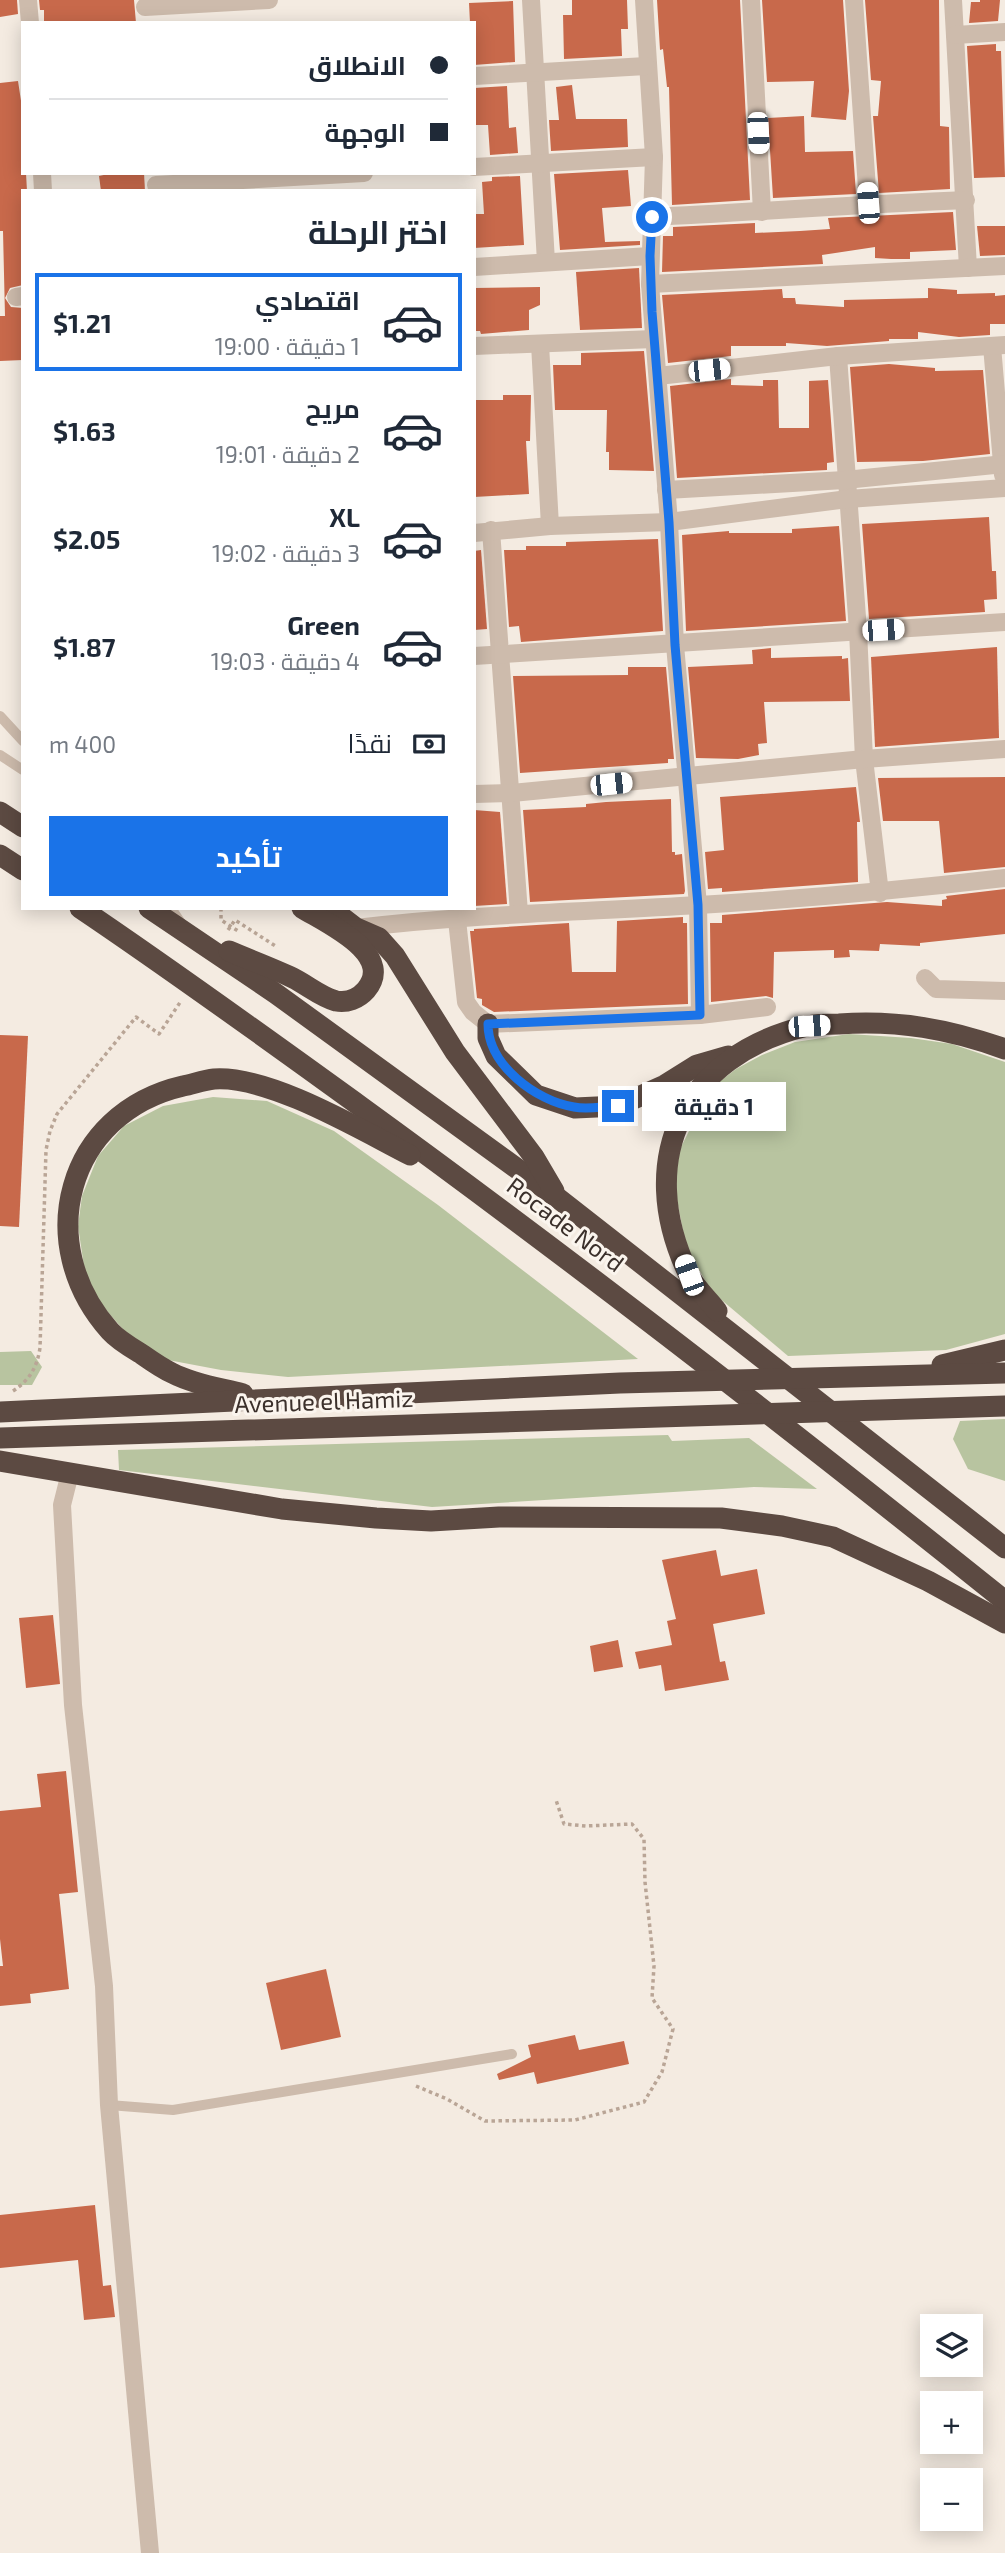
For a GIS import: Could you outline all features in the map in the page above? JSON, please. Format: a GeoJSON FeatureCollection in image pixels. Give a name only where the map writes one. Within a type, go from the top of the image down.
{"type":"FeatureCollection","features":[{"type":"Feature","properties":{"kind":"highway"},"geometry":{"type":"LineString","coordinates":[[0,812],[21,826]]}},
{"type":"Feature","properties":{"kind":"highway"},"geometry":{"type":"LineString","coordinates":[[0,855],[21,869]]}},
{"type":"Feature","properties":{"kind":"highway","name":"Rocade Nord"},"geometry":{"type":"LineString","coordinates":[[83,910],[245,1023],[470,1186],[830,1461],[1005,1601]]}},
{"type":"Feature","properties":{"kind":"highway","name":"Rocade Nord"},"geometry":{"type":"LineString","coordinates":[[152,910],[190,934],[559,1199],[1005,1548]]}},
{"type":"Feature","properties":{"kind":"highway"},"geometry":{"type":"LineString","coordinates":[[190,934],[285,974],[333,1000],[358,997],[365,991],[372,975],[373,967],[366,951],[305,910]]}},
{"type":"Feature","properties":{"kind":"highway"},"geometry":{"type":"LineString","coordinates":[[333,910],[356,928],[379,938],[396,956],[455,1052],[534,1157],[559,1199]]}},
{"type":"Feature","properties":{"kind":"highway"},"geometry":{"type":"LineString","coordinates":[[738,1337],[689,1275],[671,1225],[666,1179],[667,1157],[687,1105],[702,1082],[741,1052],[762,1041],[809,1026],[862,1022],[915,1024],[965,1034],[1005,1049]]}},
{"type":"Feature","properties":{"kind":"highway"},"geometry":{"type":"LineString","coordinates":[[488,1024],[488,1038],[496,1056],[536,1095],[575,1108],[618,1106],[665,1085],[697,1065],[741,1052]]}},
{"type":"Feature","properties":{"kind":"highway"},"geometry":{"type":"LineString","coordinates":[[258,1399],[173,1374],[111,1332],[83,1292],[68,1250],[71,1191],[88,1152],[103,1130],[122,1113],[146,1098],[175,1088],[214,1079],[249,1083],[308,1104],[470,1186]]}},
{"type":"Feature","properties":{"kind":"highway"},"geometry":{"type":"LineString","coordinates":[[885,1377],[1005,1350]]}},
{"type":"Feature","properties":{"kind":"highway"},"geometry":{"type":"LineString","coordinates":[[0,1412],[620,1383],[1005,1373]]}},
{"type":"Feature","properties":{"kind":"highway","name":"Avenue el Hamiz"},"geometry":{"type":"LineString","coordinates":[[0,1438],[1005,1406]]}},
{"type":"Feature","properties":{"kind":"highway"},"geometry":{"type":"LineString","coordinates":[[0,1461],[282,1509],[376,1518],[431,1521],[499,1517],[721,1518],[782,1526],[833,1537],[928,1581],[1005,1623]]}},
{"type":"Feature","properties":{"kind":"street"},"geometry":{"type":"LineString","coordinates":[[28,0],[30,21]]}},
{"type":"Feature","properties":{"kind":"street"},"geometry":{"type":"LineString","coordinates":[[145,10],[269,0]]}},
{"type":"Feature","properties":{"kind":"street"},"geometry":{"type":"LineString","coordinates":[[531,0],[546,262]]}},
{"type":"Feature","properties":{"kind":"street"},"geometry":{"type":"LineString","coordinates":[[644,0],[646,66],[654,157],[650,284],[669,522],[675,645],[698,905],[700,1015]]}},
{"type":"Feature","properties":{"kind":"street"},"geometry":{"type":"LineString","coordinates":[[751,0],[762,212]]}},
{"type":"Feature","properties":{"kind":"street"},"geometry":{"type":"LineString","coordinates":[[854,0],[868,203]]}},
{"type":"Feature","properties":{"kind":"street"},"geometry":{"type":"LineString","coordinates":[[953,0],[968,268]]}},
{"type":"Feature","properties":{"kind":"street"},"geometry":{"type":"LineString","coordinates":[[955,35],[1005,32]]}},
{"type":"Feature","properties":{"kind":"street"},"geometry":{"type":"LineString","coordinates":[[476,76],[646,66]]}},
{"type":"Feature","properties":{"kind":"street"},"geometry":{"type":"LineString","coordinates":[[476,167],[654,157]]}},
{"type":"Feature","properties":{"kind":"street"},"geometry":{"type":"LineString","coordinates":[[156,183],[322,175]]}},
{"type":"Feature","properties":{"kind":"street"},"geometry":{"type":"LineString","coordinates":[[652,217],[762,212],[868,203],[966,200]]}},
{"type":"Feature","properties":{"kind":"street"},"geometry":{"type":"LineString","coordinates":[[476,267],[650,256]]}},
{"type":"Feature","properties":{"kind":"street"},"geometry":{"type":"LineString","coordinates":[[650,284],[1005,266]]}},
{"type":"Feature","properties":{"kind":"street"},"geometry":{"type":"LineString","coordinates":[[476,346],[654,339]]}},
{"type":"Feature","properties":{"kind":"street"},"geometry":{"type":"LineString","coordinates":[[540,344],[550,526]]}},
{"type":"Feature","properties":{"kind":"street"},"geometry":{"type":"LineString","coordinates":[[519,913],[512,793],[499,654],[482,531],[669,522],[848,499],[1005,487],[998,346],[838,356],[658,376]]}},
{"type":"Feature","properties":{"kind":"street"},"geometry":{"type":"LineString","coordinates":[[838,356],[858,631],[864,759],[880,893]]}},
{"type":"Feature","properties":{"kind":"street"},"geometry":{"type":"LineString","coordinates":[[666,490],[845,480],[1003,464]]}},
{"type":"Feature","properties":{"kind":"street"},"geometry":{"type":"LineString","coordinates":[[476,656],[1005,622]]}},
{"type":"Feature","properties":{"kind":"street"},"geometry":{"type":"LineString","coordinates":[[476,794],[512,793],[1005,748]]}},
{"type":"Feature","properties":{"kind":"street"},"geometry":{"type":"LineString","coordinates":[[356,928],[386,923],[457,920],[519,913],[880,893],[1005,878]]}},
{"type":"Feature","properties":{"kind":"street"},"geometry":{"type":"LineString","coordinates":[[457,920],[466,1002],[472,1012],[488,1024],[700,1015],[767,1007]]}},
{"type":"Feature","properties":{"kind":"street"},"geometry":{"type":"LineString","coordinates":[[925,978],[936,989],[1005,991]]}},
{"type":"Feature","properties":{"kind":"street"},"geometry":{"type":"LineString","coordinates":[[70,1473],[62,1505],[73,1705],[104,1986],[109,2105],[150,2553]]}},
{"type":"Feature","properties":{"kind":"lane"},"geometry":{"type":"LineString","coordinates":[[0,716],[21,739]]}},
{"type":"Feature","properties":{"kind":"lane"},"geometry":{"type":"LineString","coordinates":[[0,755],[21,769]]}},
{"type":"Feature","properties":{"kind":"lane"},"geometry":{"type":"LineString","coordinates":[[172,910],[190,934]]}},
{"type":"Feature","properties":{"kind":"lane"},"geometry":{"type":"LineString","coordinates":[[109,2105],[173,2110],[512,2054]]}},
{"type":"Feature","properties":{"kind":"path"},"geometry":{"type":"LineString","coordinates":[[221,910],[221,920]]}},
{"type":"Feature","properties":{"kind":"path"},"geometry":{"type":"LineString","coordinates":[[11,1392],[30,1377],[38,1362],[45,1171],[50,1131],[57,1114],[136,1017]]}},
{"type":"Feature","properties":{"kind":"path"},"geometry":{"type":"LineString","coordinates":[[389,2074],[447,2099],[485,2120],[575,2120],[644,2102],[662,2072],[673,2029],[652,1998],[654,1966],[645,1882],[644,1839],[632,1824],[564,1824],[556,1800]]}},
{"type":"Feature","properties":{"kind":"green space"},"geometry":{"type":"Polygon","coordinates":[[[849,1034],[952,1044],[1005,1062],[1005,1334],[946,1350],[788,1356],[718,1297],[707,1284],[686,1246],[674,1185],[680,1149],[710,1089],[736,1069],[762,1055],[795,1042],[849,1034]]]}},
{"type":"Feature","properties":{"kind":"green space"},"geometry":{"type":"Polygon","coordinates":[[[213,1097],[267,1101],[334,1131],[438,1205],[638,1359],[288,1377],[221,1370],[168,1360],[127,1334],[100,1303],[85,1273],[78,1226],[82,1196],[98,1156],[124,1126],[163,1106],[213,1097]]]}},
{"type":"Feature","properties":{"kind":"green space"},"geometry":{"type":"Polygon","coordinates":[[[31,1351],[42,1367],[32,1385],[0,1385],[0,1352],[31,1351]]]}},
{"type":"Feature","properties":{"kind":"green space"},"geometry":{"type":"Polygon","coordinates":[[[1005,1419],[1005,1481],[968,1469],[953,1439],[960,1421],[1005,1419]]]}},
{"type":"Feature","properties":{"kind":"green space"},"geometry":{"type":"Polygon","coordinates":[[[668,1435],[672,1441],[749,1438],[817,1489],[754,1487],[432,1507],[119,1470],[118,1450],[668,1435]]]}},
{"type":"Feature","properties":{"kind":"building"},"geometry":{"type":"Polygon","coordinates":[[[0,0],[17,0],[18,14],[0,17],[0,0]]]}},
{"type":"Feature","properties":{"kind":"building"},"geometry":{"type":"Polygon","coordinates":[[[39,0],[134,0],[136,21],[44,21],[44,10],[40,10],[39,0]]]}},
{"type":"Feature","properties":{"kind":"building"},"geometry":{"type":"Polygon","coordinates":[[[572,0],[627,0],[628,29],[621,29],[622,56],[564,59],[563,15],[572,15],[572,0]]]}},
{"type":"Feature","properties":{"kind":"building"},"geometry":{"type":"Polygon","coordinates":[[[657,0],[740,0],[750,200],[672,205],[669,87],[663,49],[660,50],[657,0]]]}},
{"type":"Feature","properties":{"kind":"building"},"geometry":{"type":"Polygon","coordinates":[[[762,0],[843,0],[849,91],[846,120],[811,117],[814,81],[767,82],[762,0]]]}},
{"type":"Feature","properties":{"kind":"building"},"geometry":{"type":"Polygon","coordinates":[[[865,0],[939,0],[940,126],[949,127],[950,189],[879,193],[873,116],[878,116],[881,81],[871,80],[865,0]]]}},
{"type":"Feature","properties":{"kind":"building"},"geometry":{"type":"Polygon","coordinates":[[[1000,0],[998,21],[969,23],[971,2],[1000,0]]]}},
{"type":"Feature","properties":{"kind":"building"},"geometry":{"type":"Polygon","coordinates":[[[513,1],[515,62],[476,65],[476,21],[470,21],[469,3],[513,1]]]}},
{"type":"Feature","properties":{"kind":"building"},"geometry":{"type":"Polygon","coordinates":[[[996,44],[996,51],[1001,51],[1005,177],[974,178],[967,46],[996,44]]]}},
{"type":"Feature","properties":{"kind":"building"},"geometry":{"type":"Polygon","coordinates":[[[18,81],[21,101],[21,175],[26,175],[27,189],[21,189],[21,285],[10,288],[5,298],[11,307],[21,308],[21,360],[0,361],[0,316],[5,316],[3,231],[0,231],[0,83],[18,81]]]}},
{"type":"Feature","properties":{"kind":"building"},"geometry":{"type":"Polygon","coordinates":[[[572,85],[576,119],[627,119],[628,147],[551,151],[549,120],[559,120],[556,87],[572,85]]]}},
{"type":"Feature","properties":{"kind":"building"},"geometry":{"type":"Polygon","coordinates":[[[507,86],[509,128],[516,127],[518,153],[490,155],[488,125],[476,125],[476,88],[507,86]]]}},
{"type":"Feature","properties":{"kind":"building"},"geometry":{"type":"Polygon","coordinates":[[[804,116],[805,152],[853,151],[856,194],[773,198],[768,118],[804,116]]]}},
{"type":"Feature","properties":{"kind":"building"},"geometry":{"type":"Polygon","coordinates":[[[628,170],[631,206],[602,208],[605,242],[640,241],[640,245],[560,250],[554,174],[628,170]]]}},
{"type":"Feature","properties":{"kind":"building"},"geometry":{"type":"Polygon","coordinates":[[[144,175],[145,189],[101,189],[99,176],[144,175]]]}},
{"type":"Feature","properties":{"kind":"building"},"geometry":{"type":"Polygon","coordinates":[[[520,176],[524,245],[476,248],[476,214],[484,214],[482,182],[492,181],[492,177],[520,176]]]}},
{"type":"Feature","properties":{"kind":"building"},"geometry":{"type":"Polygon","coordinates":[[[953,212],[956,250],[910,252],[910,259],[891,259],[875,258],[875,247],[822,255],[823,264],[662,272],[663,236],[673,236],[673,227],[755,223],[755,233],[800,231],[830,229],[828,218],[953,212]]]}},
{"type":"Feature","properties":{"kind":"building"},"geometry":{"type":"Polygon","coordinates":[[[977,226],[1005,226],[1005,255],[980,256],[977,226]]]}},
{"type":"Feature","properties":{"kind":"building"},"geometry":{"type":"Polygon","coordinates":[[[639,268],[642,328],[580,330],[576,272],[639,268]]]}},
{"type":"Feature","properties":{"kind":"building"},"geometry":{"type":"Polygon","coordinates":[[[540,287],[540,305],[529,310],[529,330],[481,334],[476,331],[476,288],[540,287]]]}},
{"type":"Feature","properties":{"kind":"building"},"geometry":{"type":"Polygon","coordinates":[[[928,288],[957,290],[957,294],[1005,295],[1005,324],[990,324],[990,335],[959,337],[918,332],[918,339],[889,339],[827,346],[786,343],[786,346],[731,346],[731,356],[668,363],[662,295],[782,289],[783,298],[795,298],[796,304],[844,307],[844,300],[928,298],[928,288]]]}},
{"type":"Feature","properties":{"kind":"building"},"geometry":{"type":"Polygon","coordinates":[[[644,351],[654,471],[609,470],[609,452],[606,452],[607,410],[555,410],[553,365],[581,365],[581,353],[644,351]]]}},
{"type":"Feature","properties":{"kind":"building"},"geometry":{"type":"Polygon","coordinates":[[[889,364],[935,368],[935,371],[983,370],[990,454],[923,461],[857,462],[850,367],[889,364]]]}},
{"type":"Feature","properties":{"kind":"building"},"geometry":{"type":"Polygon","coordinates":[[[731,379],[731,385],[763,386],[763,380],[778,380],[779,428],[809,428],[809,381],[828,380],[834,462],[827,463],[827,470],[677,478],[670,386],[731,379]]]}},
{"type":"Feature","properties":{"kind":"building"},"geometry":{"type":"Polygon","coordinates":[[[503,395],[531,395],[530,441],[526,441],[529,494],[476,497],[476,400],[503,400],[503,395]]]}},
{"type":"Feature","properties":{"kind":"building"},"geometry":{"type":"Polygon","coordinates":[[[989,517],[992,571],[996,571],[997,599],[984,600],[985,612],[869,619],[862,524],[989,517]]]}},
{"type":"Feature","properties":{"kind":"building"},"geometry":{"type":"Polygon","coordinates":[[[839,526],[846,621],[686,631],[682,535],[729,531],[792,533],[792,529],[839,526]]]}},
{"type":"Feature","properties":{"kind":"building"},"geometry":{"type":"Polygon","coordinates":[[[658,539],[663,631],[521,642],[519,626],[509,627],[504,550],[526,550],[526,546],[566,546],[566,542],[658,539]]]}},
{"type":"Feature","properties":{"kind":"building"},"geometry":{"type":"Polygon","coordinates":[[[481,550],[487,629],[476,630],[476,551],[481,550]]]}},
{"type":"Feature","properties":{"kind":"building"},"geometry":{"type":"Polygon","coordinates":[[[997,647],[999,738],[875,747],[871,657],[997,647]]]}},
{"type":"Feature","properties":{"kind":"building"},"geometry":{"type":"Polygon","coordinates":[[[771,648],[771,658],[848,658],[850,701],[764,702],[767,743],[758,744],[759,755],[738,759],[696,758],[688,667],[753,664],[752,650],[771,648]]]}},
{"type":"Feature","properties":{"kind":"building"},"geometry":{"type":"Polygon","coordinates":[[[628,667],[666,667],[674,759],[668,759],[668,763],[520,773],[513,676],[628,675],[628,667]]]}},
{"type":"Feature","properties":{"kind":"building"},"geometry":{"type":"Polygon","coordinates":[[[1005,777],[1005,867],[944,873],[939,821],[883,821],[878,778],[1005,777]]]}},
{"type":"Feature","properties":{"kind":"building"},"geometry":{"type":"Polygon","coordinates":[[[856,787],[860,822],[857,822],[858,882],[722,892],[722,888],[708,889],[705,852],[724,850],[720,797],[856,787]]]}},
{"type":"Feature","properties":{"kind":"building"},"geometry":{"type":"Polygon","coordinates":[[[671,799],[672,852],[675,852],[675,855],[682,854],[684,894],[530,902],[523,810],[671,799]]]}},
{"type":"Feature","properties":{"kind":"building"},"geometry":{"type":"Polygon","coordinates":[[[476,810],[500,812],[507,904],[476,906],[476,810]]]}},
{"type":"Feature","properties":{"kind":"building"},"geometry":{"type":"Polygon","coordinates":[[[1005,889],[1005,934],[920,943],[920,946],[880,944],[879,951],[849,950],[850,957],[834,958],[834,950],[774,952],[773,998],[766,996],[711,1002],[710,923],[722,923],[722,915],[887,902],[942,906],[942,900],[947,899],[946,896],[1005,889]]]}},
{"type":"Feature","properties":{"kind":"building"},"geometry":{"type":"Polygon","coordinates":[[[683,917],[683,923],[687,923],[688,1004],[494,1012],[482,1005],[482,999],[477,998],[470,931],[474,929],[569,923],[572,972],[616,972],[617,921],[683,917]]]}},
{"type":"Feature","properties":{"kind":"building"},"geometry":{"type":"Polygon","coordinates":[[[0,1035],[28,1036],[19,1227],[0,1226],[0,1035]]]}},
{"type":"Feature","properties":{"kind":"building"},"geometry":{"type":"Polygon","coordinates":[[[716,1550],[721,1576],[757,1569],[765,1614],[713,1624],[720,1662],[725,1661],[729,1680],[665,1691],[661,1665],[639,1669],[635,1652],[672,1645],[667,1621],[676,1619],[662,1560],[716,1550]]]}},
{"type":"Feature","properties":{"kind":"building"},"geometry":{"type":"Polygon","coordinates":[[[53,1615],[60,1684],[26,1688],[19,1618],[53,1615]]]}},
{"type":"Feature","properties":{"kind":"building"},"geometry":{"type":"Polygon","coordinates":[[[618,1640],[623,1667],[594,1672],[590,1646],[618,1640]]]}},
{"type":"Feature","properties":{"kind":"building"},"geometry":{"type":"Polygon","coordinates":[[[66,1771],[78,1892],[59,1894],[69,1989],[30,1994],[31,2003],[0,2006],[0,1966],[3,1966],[0,1939],[0,1811],[41,1807],[37,1774],[66,1771]]]}},
{"type":"Feature","properties":{"kind":"building"},"geometry":{"type":"Polygon","coordinates":[[[326,1969],[341,2037],[281,2050],[266,1983],[326,1969]]]}},
{"type":"Feature","properties":{"kind":"building"},"geometry":{"type":"Polygon","coordinates":[[[575,2035],[579,2050],[624,2041],[629,2064],[537,2084],[534,2072],[499,2080],[497,2074],[531,2057],[528,2045],[575,2035]]]}},
{"type":"Feature","properties":{"kind":"building"},"geometry":{"type":"Polygon","coordinates":[[[95,2205],[103,2286],[111,2285],[115,2317],[84,2320],[78,2260],[0,2268],[0,2215],[95,2205]]]}},
{"type":"Feature","properties":{"kind":"route"},"geometry":{"type":"LineString","coordinates":[[618,1106],[575,1108],[536,1095],[496,1056],[488,1038],[488,1024],[700,1015],[698,905],[675,645],[669,522],[650,284],[652,217]]}}]}
